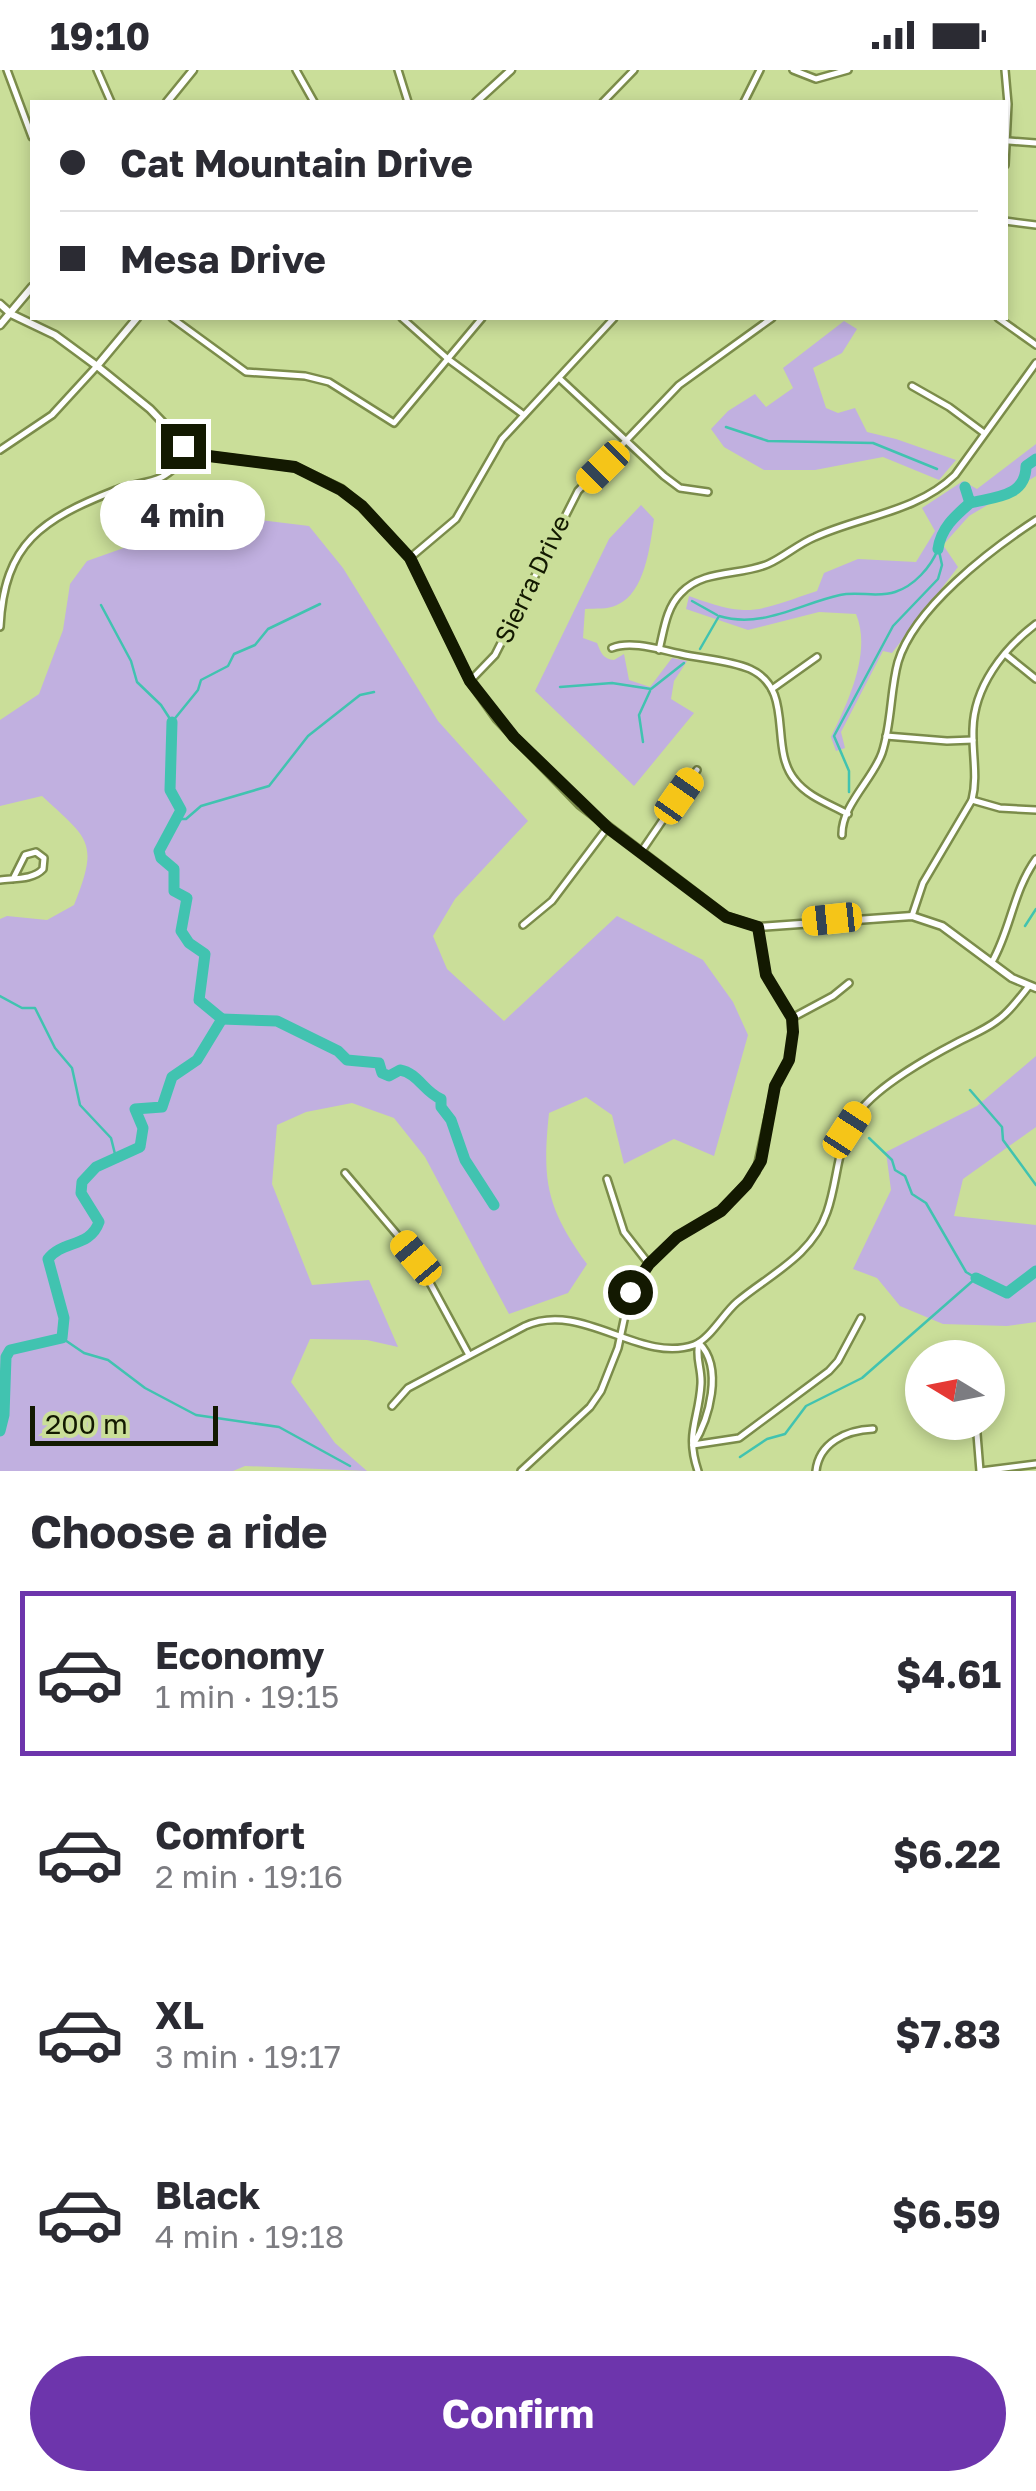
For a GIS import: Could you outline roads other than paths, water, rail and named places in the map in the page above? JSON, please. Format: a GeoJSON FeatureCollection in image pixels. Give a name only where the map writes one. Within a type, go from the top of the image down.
{"type":"FeatureCollection","features":[{"type":"Feature","properties":{"kind":"street"},"geometry":{"type":"LineString","coordinates":[[8,70],[30,131]]}},
{"type":"Feature","properties":{"kind":"street"},"geometry":{"type":"LineString","coordinates":[[98,70],[111,100]]}},
{"type":"Feature","properties":{"kind":"street"},"geometry":{"type":"LineString","coordinates":[[169,100],[193,70]]}},
{"type":"Feature","properties":{"kind":"street"},"geometry":{"type":"LineString","coordinates":[[296,70],[313,100]]}},
{"type":"Feature","properties":{"kind":"street"},"geometry":{"type":"LineString","coordinates":[[398,70],[407,100]]}},
{"type":"Feature","properties":{"kind":"street"},"geometry":{"type":"LineString","coordinates":[[478,100],[511,70]]}},
{"type":"Feature","properties":{"kind":"street"},"geometry":{"type":"LineString","coordinates":[[606,100],[634,70]]}},
{"type":"Feature","properties":{"kind":"street"},"geometry":{"type":"LineString","coordinates":[[745,100],[760,70]]}},
{"type":"Feature","properties":{"kind":"street"},"geometry":{"type":"LineString","coordinates":[[793,70],[816,78],[848,70]]}},
{"type":"Feature","properties":{"kind":"street"},"geometry":{"type":"LineString","coordinates":[[1005,70],[1006,100]]}},
{"type":"Feature","properties":{"kind":"street"},"geometry":{"type":"LineString","coordinates":[[1008,140],[1036,143]]}},
{"type":"Feature","properties":{"kind":"street"},"geometry":{"type":"LineString","coordinates":[[1008,221],[1036,224]]}},
{"type":"Feature","properties":{"kind":"street"},"geometry":{"type":"LineString","coordinates":[[0,325],[30,290]]}},
{"type":"Feature","properties":{"kind":"street"},"geometry":{"type":"LineString","coordinates":[[0,304],[55,335],[97,366],[150,408],[193,454],[276,462],[318,476],[362,506],[410,558],[470,681],[508,731],[608,828],[726,917],[758,927],[912,916],[942,926],[1012,978],[1032,987],[1005,1015],[886,1088],[860,1111],[847,1130],[826,1214],[811,1242],[771,1280],[726,1312],[700,1343],[696,1352],[700,1390],[689,1438],[698,1471]]}},
{"type":"Feature","properties":{"kind":"street"},"geometry":{"type":"LineString","coordinates":[[0,450],[52,415],[135,320]]}},
{"type":"Feature","properties":{"kind":"street"},"geometry":{"type":"LineString","coordinates":[[175,320],[246,372],[306,376],[329,382],[394,423],[480,320]]}},
{"type":"Feature","properties":{"kind":"street"},"geometry":{"type":"LineString","coordinates":[[404,320],[448,359],[524,416]]}},
{"type":"Feature","properties":{"kind":"street"},"geometry":{"type":"LineString","coordinates":[[410,558],[456,519],[487,460],[612,320]]}},
{"type":"Feature","properties":{"kind":"street","name":"Sierra Drive"},"geometry":{"type":"LineString","coordinates":[[470,681],[495,655],[570,504],[680,385],[769,320]]}},
{"type":"Feature","properties":{"kind":"street"},"geometry":{"type":"LineString","coordinates":[[1001,320],[1036,346]]}},
{"type":"Feature","properties":{"kind":"street"},"geometry":{"type":"LineString","coordinates":[[659,650],[671,606],[690,585],[767,564],[814,537],[930,496],[955,475],[1036,362]]}},
{"type":"Feature","properties":{"kind":"street"},"geometry":{"type":"LineString","coordinates":[[558,378],[680,488],[708,492]]}},
{"type":"Feature","properties":{"kind":"street"},"geometry":{"type":"LineString","coordinates":[[912,386],[984,433]]}},
{"type":"Feature","properties":{"kind":"street"},"geometry":{"type":"LineString","coordinates":[[0,627],[4,583],[32,534],[95,499],[162,477],[193,454]]}},
{"type":"Feature","properties":{"kind":"street"},"geometry":{"type":"LineString","coordinates":[[842,834],[848,814],[881,756],[904,646],[964,572],[1036,520]]}},
{"type":"Feature","properties":{"kind":"street"},"geometry":{"type":"LineString","coordinates":[[912,916],[923,883],[972,800],[976,785],[973,740],[979,698],[1005,654],[1036,624]]}},
{"type":"Feature","properties":{"kind":"street"},"geometry":{"type":"LineString","coordinates":[[612,648],[620,644],[659,650],[752,670],[772,690],[779,708],[788,770],[806,791],[848,814]]}},
{"type":"Feature","properties":{"kind":"street"},"geometry":{"type":"LineString","coordinates":[[1005,654],[1036,679]]}},
{"type":"Feature","properties":{"kind":"street"},"geometry":{"type":"LineString","coordinates":[[772,690],[817,657]]}},
{"type":"Feature","properties":{"kind":"street"},"geometry":{"type":"LineString","coordinates":[[886,736],[973,740]]}},
{"type":"Feature","properties":{"kind":"street"},"geometry":{"type":"LineString","coordinates":[[640,852],[697,770]]}},
{"type":"Feature","properties":{"kind":"street"},"geometry":{"type":"LineString","coordinates":[[972,800],[1000,808],[1036,810]]}},
{"type":"Feature","properties":{"kind":"street"},"geometry":{"type":"LineString","coordinates":[[523,925],[552,902],[608,828]]}},
{"type":"Feature","properties":{"kind":"street"},"geometry":{"type":"LineString","coordinates":[[0,880],[39,874],[44,858],[36,852],[25,855],[12,878]]}},
{"type":"Feature","properties":{"kind":"street"},"geometry":{"type":"LineString","coordinates":[[992,962],[1005,940],[1019,887],[1036,860]]}},
{"type":"Feature","properties":{"kind":"street"},"geometry":{"type":"LineString","coordinates":[[521,1471],[596,1399],[621,1335],[630,1292],[649,1264],[677,1237],[721,1211],[756,1172],[775,1086],[793,1047],[792,1018],[766,975],[758,927]]}},
{"type":"Feature","properties":{"kind":"street"},"geometry":{"type":"LineString","coordinates":[[792,1018],[849,983]]}},
{"type":"Feature","properties":{"kind":"street"},"geometry":{"type":"LineString","coordinates":[[346,1172],[416,1258],[469,1356]]}},
{"type":"Feature","properties":{"kind":"street"},"geometry":{"type":"LineString","coordinates":[[607,1179],[628,1238],[649,1264]]}},
{"type":"Feature","properties":{"kind":"street"},"geometry":{"type":"LineString","coordinates":[[693,1445],[739,1438],[828,1371],[838,1361],[861,1318]]}},
{"type":"Feature","properties":{"kind":"street"},"geometry":{"type":"LineString","coordinates":[[392,1406],[408,1388],[545,1319],[575,1322],[672,1349],[700,1343]]}},
{"type":"Feature","properties":{"kind":"street"},"geometry":{"type":"LineString","coordinates":[[693,1445],[700,1434],[713,1379],[708,1351],[700,1343]]}},
{"type":"Feature","properties":{"kind":"street"},"geometry":{"type":"LineString","coordinates":[[816,1471],[820,1452],[830,1442],[872,1429]]}},
{"type":"Feature","properties":{"kind":"street"},"geometry":{"type":"LineString","coordinates":[[977,1440],[980,1471],[1036,1464]]}},
{"type":"Feature","properties":{"kind":"waterway"},"geometry":{"type":"LineString","coordinates":[[726,427],[768,441],[873,443],[937,469]]}},
{"type":"Feature","properties":{"kind":"waterway"},"geometry":{"type":"LineString","coordinates":[[965,487],[970,503],[1007,494],[1021,484],[1026,466],[1036,459]]}},
{"type":"Feature","properties":{"kind":"waterway"},"geometry":{"type":"LineString","coordinates":[[938,549],[945,529],[970,503]]}},
{"type":"Feature","properties":{"kind":"waterway"},"geometry":{"type":"LineString","coordinates":[[700,649],[719,616],[750,619],[840,595],[889,594],[921,575],[938,549]]}},
{"type":"Feature","properties":{"kind":"waterway"},"geometry":{"type":"LineString","coordinates":[[849,792],[849,771],[834,736],[893,626],[938,579],[942,565],[939,551]]}},
{"type":"Feature","properties":{"kind":"waterway"},"geometry":{"type":"LineString","coordinates":[[692,601],[717,615]]}},
{"type":"Feature","properties":{"kind":"waterway"},"geometry":{"type":"LineString","coordinates":[[101,605],[131,661],[137,682],[172,722],[198,690],[201,680],[228,666],[234,654],[255,645],[268,629],[320,604]]}},
{"type":"Feature","properties":{"kind":"waterway"},"geometry":{"type":"LineString","coordinates":[[560,687],[612,683],[651,689],[684,663]]}},
{"type":"Feature","properties":{"kind":"waterway"},"geometry":{"type":"LineString","coordinates":[[643,742],[639,715],[650,691]]}},
{"type":"Feature","properties":{"kind":"waterway"},"geometry":{"type":"LineString","coordinates":[[176,819],[186,819],[201,806],[269,786],[308,736],[360,695],[374,692]]}},
{"type":"Feature","properties":{"kind":"waterway"},"geometry":{"type":"LineString","coordinates":[[0,1431],[6,1357],[10,1350],[62,1338],[64,1318],[48,1259],[89,1236],[99,1222],[81,1193],[82,1182],[96,1167],[140,1147],[143,1128],[135,1109],[162,1107],[172,1077],[197,1060],[222,1019],[199,1000],[205,954],[189,943],[181,931],[187,898],[174,891],[174,869],[159,851],[181,810],[170,790],[172,722]]}},
{"type":"Feature","properties":{"kind":"waterway"},"geometry":{"type":"LineString","coordinates":[[1025,926],[1036,909]]}},
{"type":"Feature","properties":{"kind":"waterway"},"geometry":{"type":"LineString","coordinates":[[0,996],[22,1008],[35,1008],[55,1048],[72,1068],[80,1105],[111,1138],[116,1158]]}},
{"type":"Feature","properties":{"kind":"waterway"},"geometry":{"type":"LineString","coordinates":[[222,1019],[277,1021],[338,1051],[347,1060],[379,1063],[382,1073],[389,1076],[400,1070],[412,1075],[441,1099],[465,1160],[494,1205]]}},
{"type":"Feature","properties":{"kind":"waterway"},"geometry":{"type":"LineString","coordinates":[[970,1090],[1002,1127],[1003,1140],[1036,1185]]}},
{"type":"Feature","properties":{"kind":"waterway"},"geometry":{"type":"LineString","coordinates":[[740,1457],[767,1439],[785,1434],[806,1406],[862,1378],[976,1278],[966,1272],[926,1203],[912,1194],[905,1176],[895,1170],[892,1160],[869,1138]]}},
{"type":"Feature","properties":{"kind":"waterway"},"geometry":{"type":"LineString","coordinates":[[976,1278],[1007,1293],[1036,1271]]}},
{"type":"Feature","properties":{"kind":"waterway"},"geometry":{"type":"LineString","coordinates":[[62,1338],[84,1353],[108,1360],[145,1388],[196,1415],[279,1427],[350,1466]]}}]}
